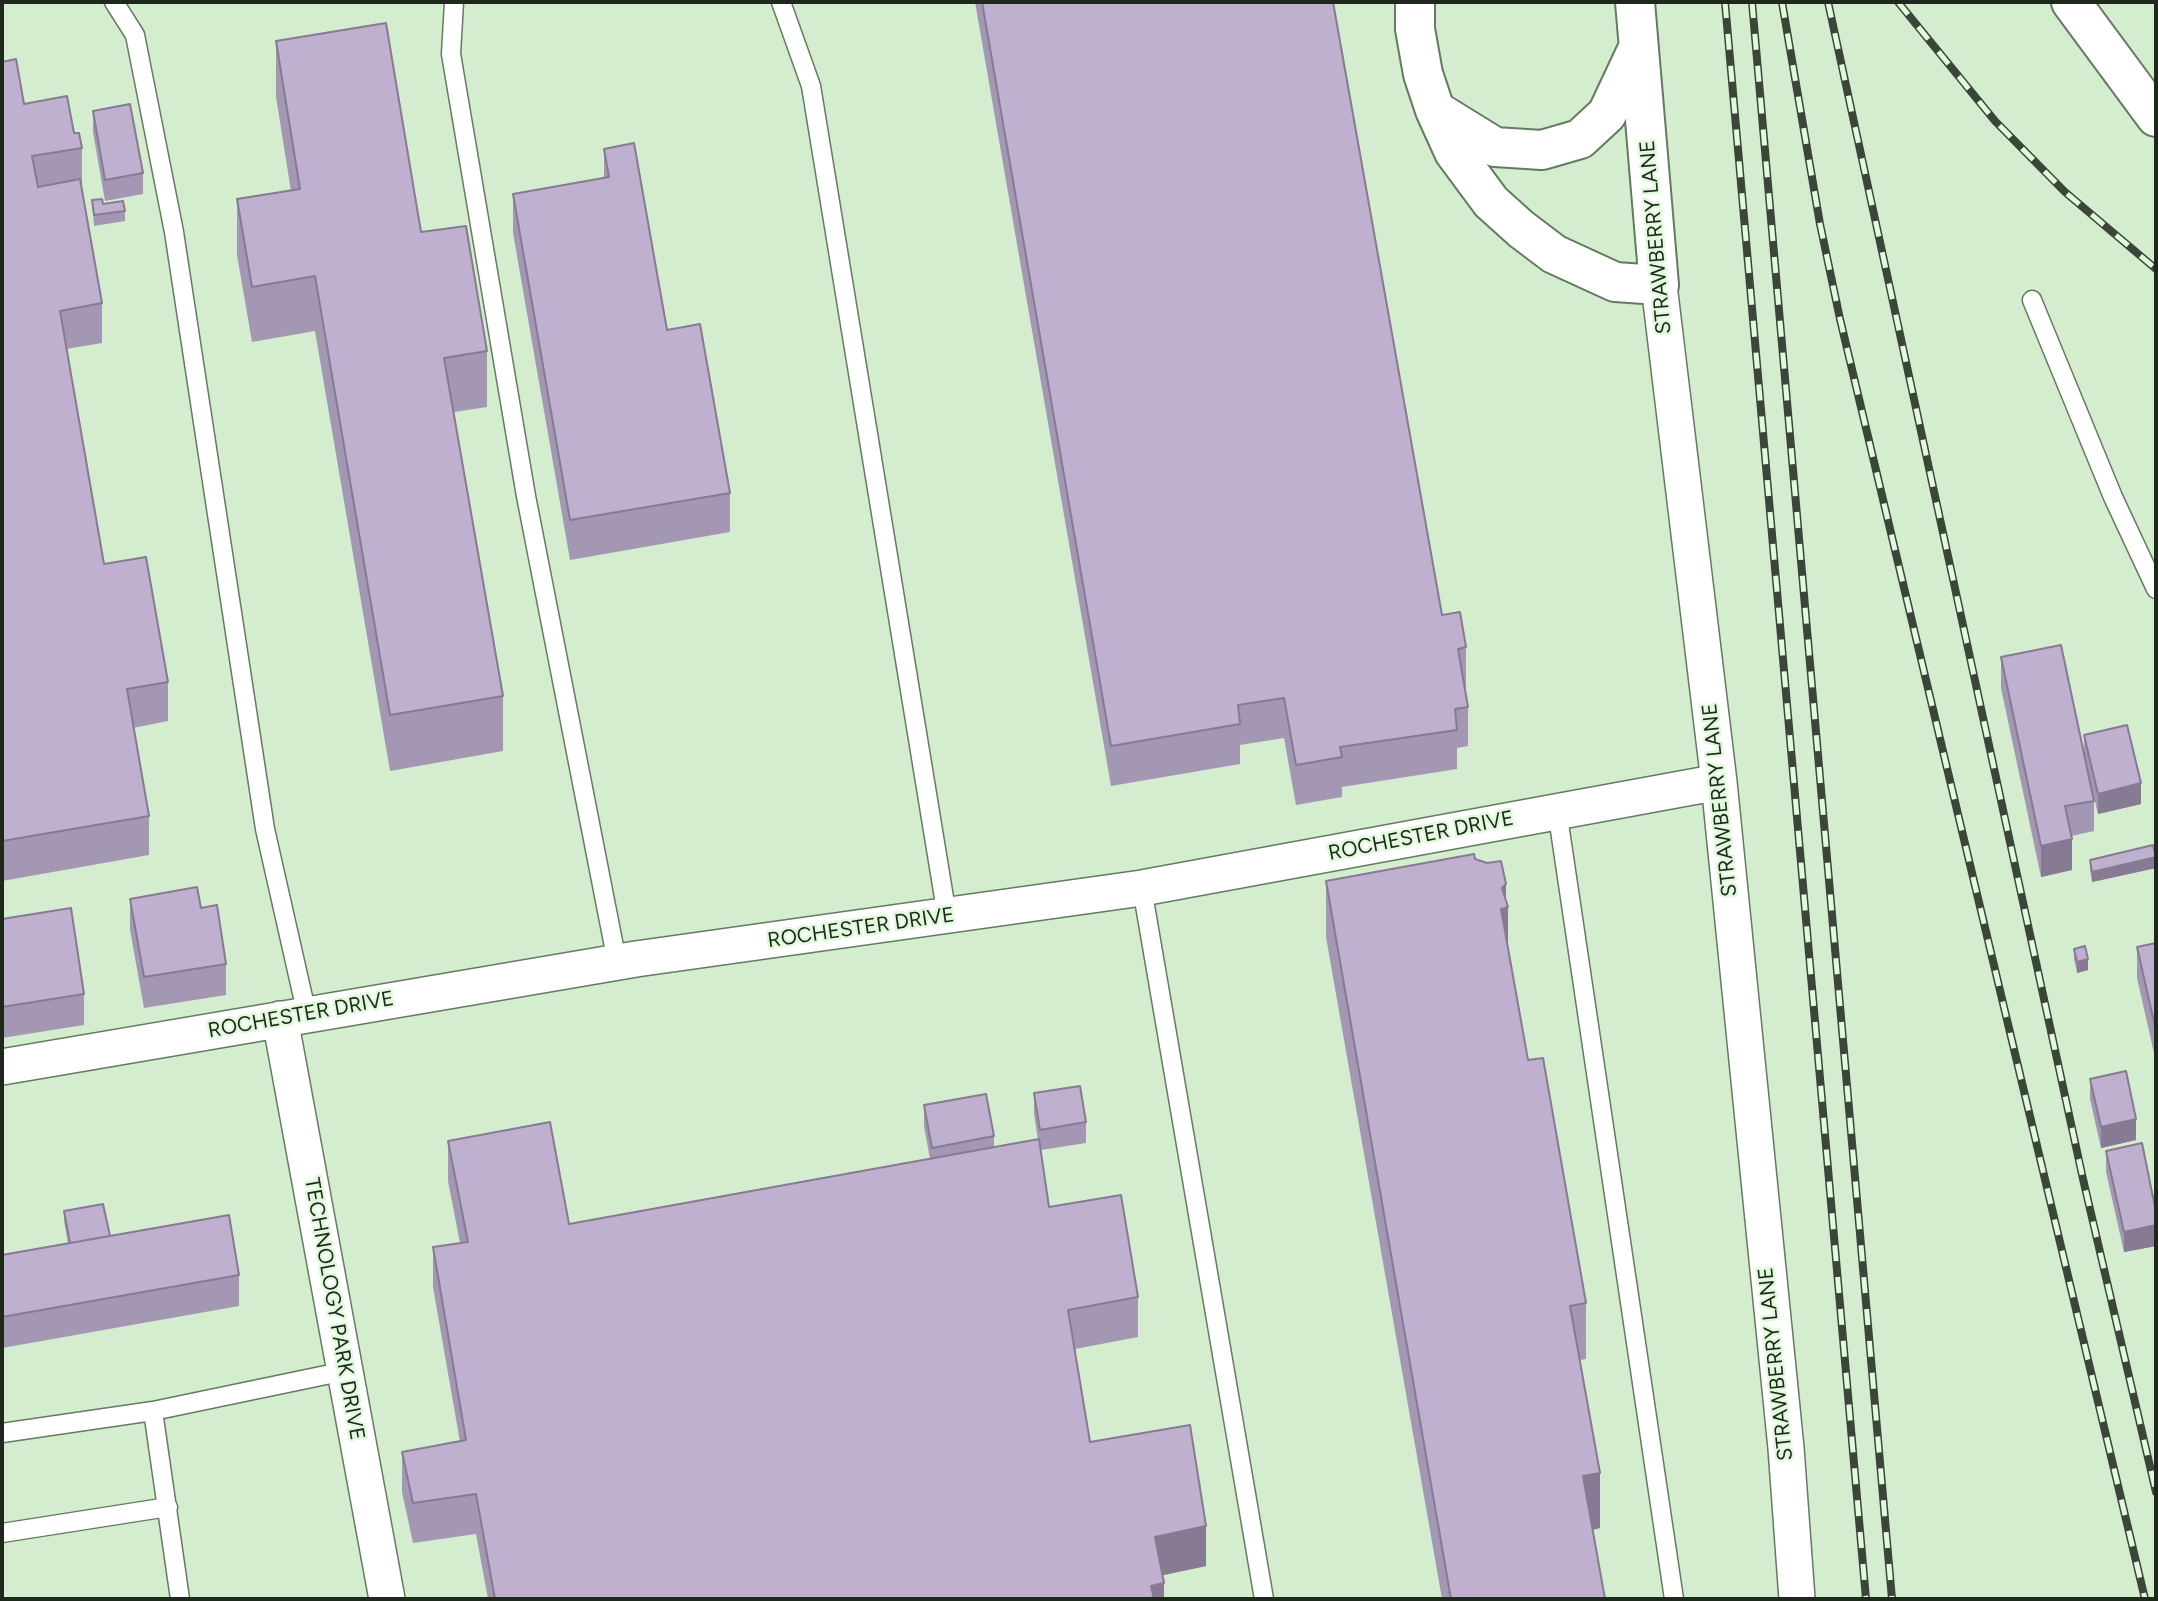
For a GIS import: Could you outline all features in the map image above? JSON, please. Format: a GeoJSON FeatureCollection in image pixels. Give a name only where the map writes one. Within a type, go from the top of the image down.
{"type":"FeatureCollection","features":[{"type":"Feature","properties":{"kind":"street"},"geometry":{"type":"LineString","coordinates":[[1415,2],[1415,29],[1423,74],[1435,110],[1454,152],[1491,201],[1521,229],[1554,254],[1615,282],[1659,285]]}},
{"type":"Feature","properties":{"kind":"street","name":"STRAWBERRY LANE"},"geometry":{"type":"LineString","coordinates":[[1635,2],[1659,285],[1719,782],[1786,1448],[1797,1599]]}},
{"type":"Feature","properties":{"kind":"street"},"geometry":{"type":"LineString","coordinates":[[2071,2],[2156,117]]}},
{"type":"Feature","properties":{"kind":"street"},"geometry":{"type":"LineString","coordinates":[[1435,110],[1495,147],[1542,150],[1580,139],[1606,114],[1639,46]]}},
{"type":"Feature","properties":{"kind":"street","name":"ROCHESTER DRIVE"},"geometry":{"type":"LineString","coordinates":[[2,1067],[617,962],[1142,888],[1719,782]]}},
{"type":"Feature","properties":{"kind":"street","name":"TECHNOLOGY PARK DRIVE"},"geometry":{"type":"LineString","coordinates":[[294,1017],[345,1371],[387,1599]]}},
{"type":"Feature","properties":{"kind":"lane"},"geometry":{"type":"LineString","coordinates":[[114,2],[135,35],[174,232],[294,1017]]}},
{"type":"Feature","properties":{"kind":"lane"},"geometry":{"type":"LineString","coordinates":[[454,2],[451,54],[526,496],[617,962]]}},
{"type":"Feature","properties":{"kind":"lane"},"geometry":{"type":"LineString","coordinates":[[781,2],[811,86],[947,916]]}},
{"type":"Feature","properties":{"kind":"lane"},"geometry":{"type":"LineString","coordinates":[[2032,300],[2113,497],[2156,589]]}},
{"type":"Feature","properties":{"kind":"lane"},"geometry":{"type":"LineString","coordinates":[[1558,810],[1674,1599]]}},
{"type":"Feature","properties":{"kind":"lane"},"geometry":{"type":"LineString","coordinates":[[1142,888],[1264,1599]]}},
{"type":"Feature","properties":{"kind":"lane"},"geometry":{"type":"LineString","coordinates":[[2,1433],[153,1411],[345,1371]]}},
{"type":"Feature","properties":{"kind":"lane"},"geometry":{"type":"LineString","coordinates":[[153,1411],[180,1599]]}},
{"type":"Feature","properties":{"kind":"lane"},"geometry":{"type":"LineString","coordinates":[[2,1533],[168,1507]]}},
{"type":"Feature","properties":{"kind":"building"},"geometry":{"type":"Polygon","coordinates":[[[982,2],[1333,2],[1442,615],[1460,612],[1466,647],[1458,649],[1468,707],[1455,709],[1457,730],[1340,747],[1342,757],[1296,765],[1284,698],[1238,705],[1240,724],[1111,746],[982,2]]]}},
{"type":"Feature","properties":{"kind":"building"},"geometry":{"type":"Polygon","coordinates":[[[386,23],[421,232],[466,226],[487,351],[444,358],[503,696],[390,715],[315,276],[252,287],[237,199],[300,189],[276,41],[386,23]]]}},
{"type":"Feature","properties":{"kind":"building"},"geometry":{"type":"Polygon","coordinates":[[[16,59],[24,104],[67,96],[74,133],[79,133],[82,148],[32,156],[38,187],[80,179],[102,303],[60,311],[104,564],[146,557],[168,682],[127,689],[149,816],[2,841],[2,62],[16,59]]]}},
{"type":"Feature","properties":{"kind":"building"},"geometry":{"type":"Polygon","coordinates":[[[130,104],[143,173],[105,180],[93,111],[130,104]]]}},
{"type":"Feature","properties":{"kind":"building"},"geometry":{"type":"Polygon","coordinates":[[[634,143],[667,330],[700,324],[730,493],[570,520],[513,194],[609,177],[604,149],[634,143]]]}},
{"type":"Feature","properties":{"kind":"building"},"geometry":{"type":"Polygon","coordinates":[[[102,199],[103,204],[123,201],[125,211],[94,215],[92,200],[102,199]]]}},
{"type":"Feature","properties":{"kind":"building"},"geometry":{"type":"Polygon","coordinates":[[[2061,645],[2094,801],[2065,806],[2072,839],[2041,846],[2001,657],[2061,645]]]}},
{"type":"Feature","properties":{"kind":"building"},"geometry":{"type":"Polygon","coordinates":[[[2127,725],[2141,783],[2098,794],[2084,735],[2127,725]]]}},
{"type":"Feature","properties":{"kind":"building"},"geometry":{"type":"Polygon","coordinates":[[[2153,845],[2156,857],[2092,872],[2090,860],[2153,845]]]}},
{"type":"Feature","properties":{"kind":"building"},"geometry":{"type":"Polygon","coordinates":[[[1474,854],[1475,859],[1487,863],[1501,861],[1506,884],[1502,888],[1508,907],[1501,909],[1528,1060],[1543,1058],[1586,1303],[1570,1306],[1600,1473],[1583,1476],[1605,1599],[1451,1599],[1326,881],[1474,854]]]}},
{"type":"Feature","properties":{"kind":"building"},"geometry":{"type":"Polygon","coordinates":[[[197,887],[201,908],[217,905],[226,964],[144,977],[130,899],[197,887]]]}},
{"type":"Feature","properties":{"kind":"building"},"geometry":{"type":"Polygon","coordinates":[[[71,908],[84,994],[2,1007],[2,919],[71,908]]]}},
{"type":"Feature","properties":{"kind":"building"},"geometry":{"type":"Polygon","coordinates":[[[2156,943],[2156,1031],[2137,947],[2156,943]]]}},
{"type":"Feature","properties":{"kind":"building"},"geometry":{"type":"Polygon","coordinates":[[[2085,946],[2088,959],[2077,962],[2074,949],[2085,946]]]}},
{"type":"Feature","properties":{"kind":"building"},"geometry":{"type":"Polygon","coordinates":[[[2126,1071],[2136,1119],[2101,1127],[2090,1079],[2126,1071]]]}},
{"type":"Feature","properties":{"kind":"building"},"geometry":{"type":"Polygon","coordinates":[[[1080,1086],[1086,1122],[1040,1130],[1034,1093],[1080,1086]]]}},
{"type":"Feature","properties":{"kind":"building"},"geometry":{"type":"Polygon","coordinates":[[[986,1094],[994,1136],[932,1148],[924,1105],[986,1094]]]}},
{"type":"Feature","properties":{"kind":"building"},"geometry":{"type":"Polygon","coordinates":[[[550,1122],[569,1224],[1039,1139],[1049,1207],[1121,1195],[1138,1297],[1068,1310],[1090,1442],[1190,1425],[1206,1526],[1155,1537],[1164,1583],[1151,1586],[1154,1599],[495,1599],[476,1494],[413,1503],[402,1452],[466,1440],[433,1247],[468,1242],[448,1141],[550,1122]]]}},
{"type":"Feature","properties":{"kind":"building"},"geometry":{"type":"Polygon","coordinates":[[[2142,1143],[2156,1212],[2156,1225],[2124,1232],[2106,1151],[2142,1143]]]}},
{"type":"Feature","properties":{"kind":"building"},"geometry":{"type":"Polygon","coordinates":[[[103,1204],[110,1236],[70,1243],[64,1211],[103,1204]]]}},
{"type":"Feature","properties":{"kind":"building"},"geometry":{"type":"Polygon","coordinates":[[[229,1215],[239,1275],[2,1317],[2,1255],[229,1215]]]}},
{"type":"Feature","properties":{"kind":"railway"},"geometry":{"type":"LineString","coordinates":[[1725,2],[1866,1599]]}},
{"type":"Feature","properties":{"kind":"railway"},"geometry":{"type":"LineString","coordinates":[[1752,2],[1892,1599]]}},
{"type":"Feature","properties":{"kind":"railway"},"geometry":{"type":"LineString","coordinates":[[1782,2],[1820,224],[1840,319],[2145,1599]]}},
{"type":"Feature","properties":{"kind":"railway"},"geometry":{"type":"LineString","coordinates":[[1828,2],[2083,1179],[2156,1492]]}},
{"type":"Feature","properties":{"kind":"railway"},"geometry":{"type":"LineString","coordinates":[[1898,2],[1995,121],[2065,192],[2156,269]]}}]}
